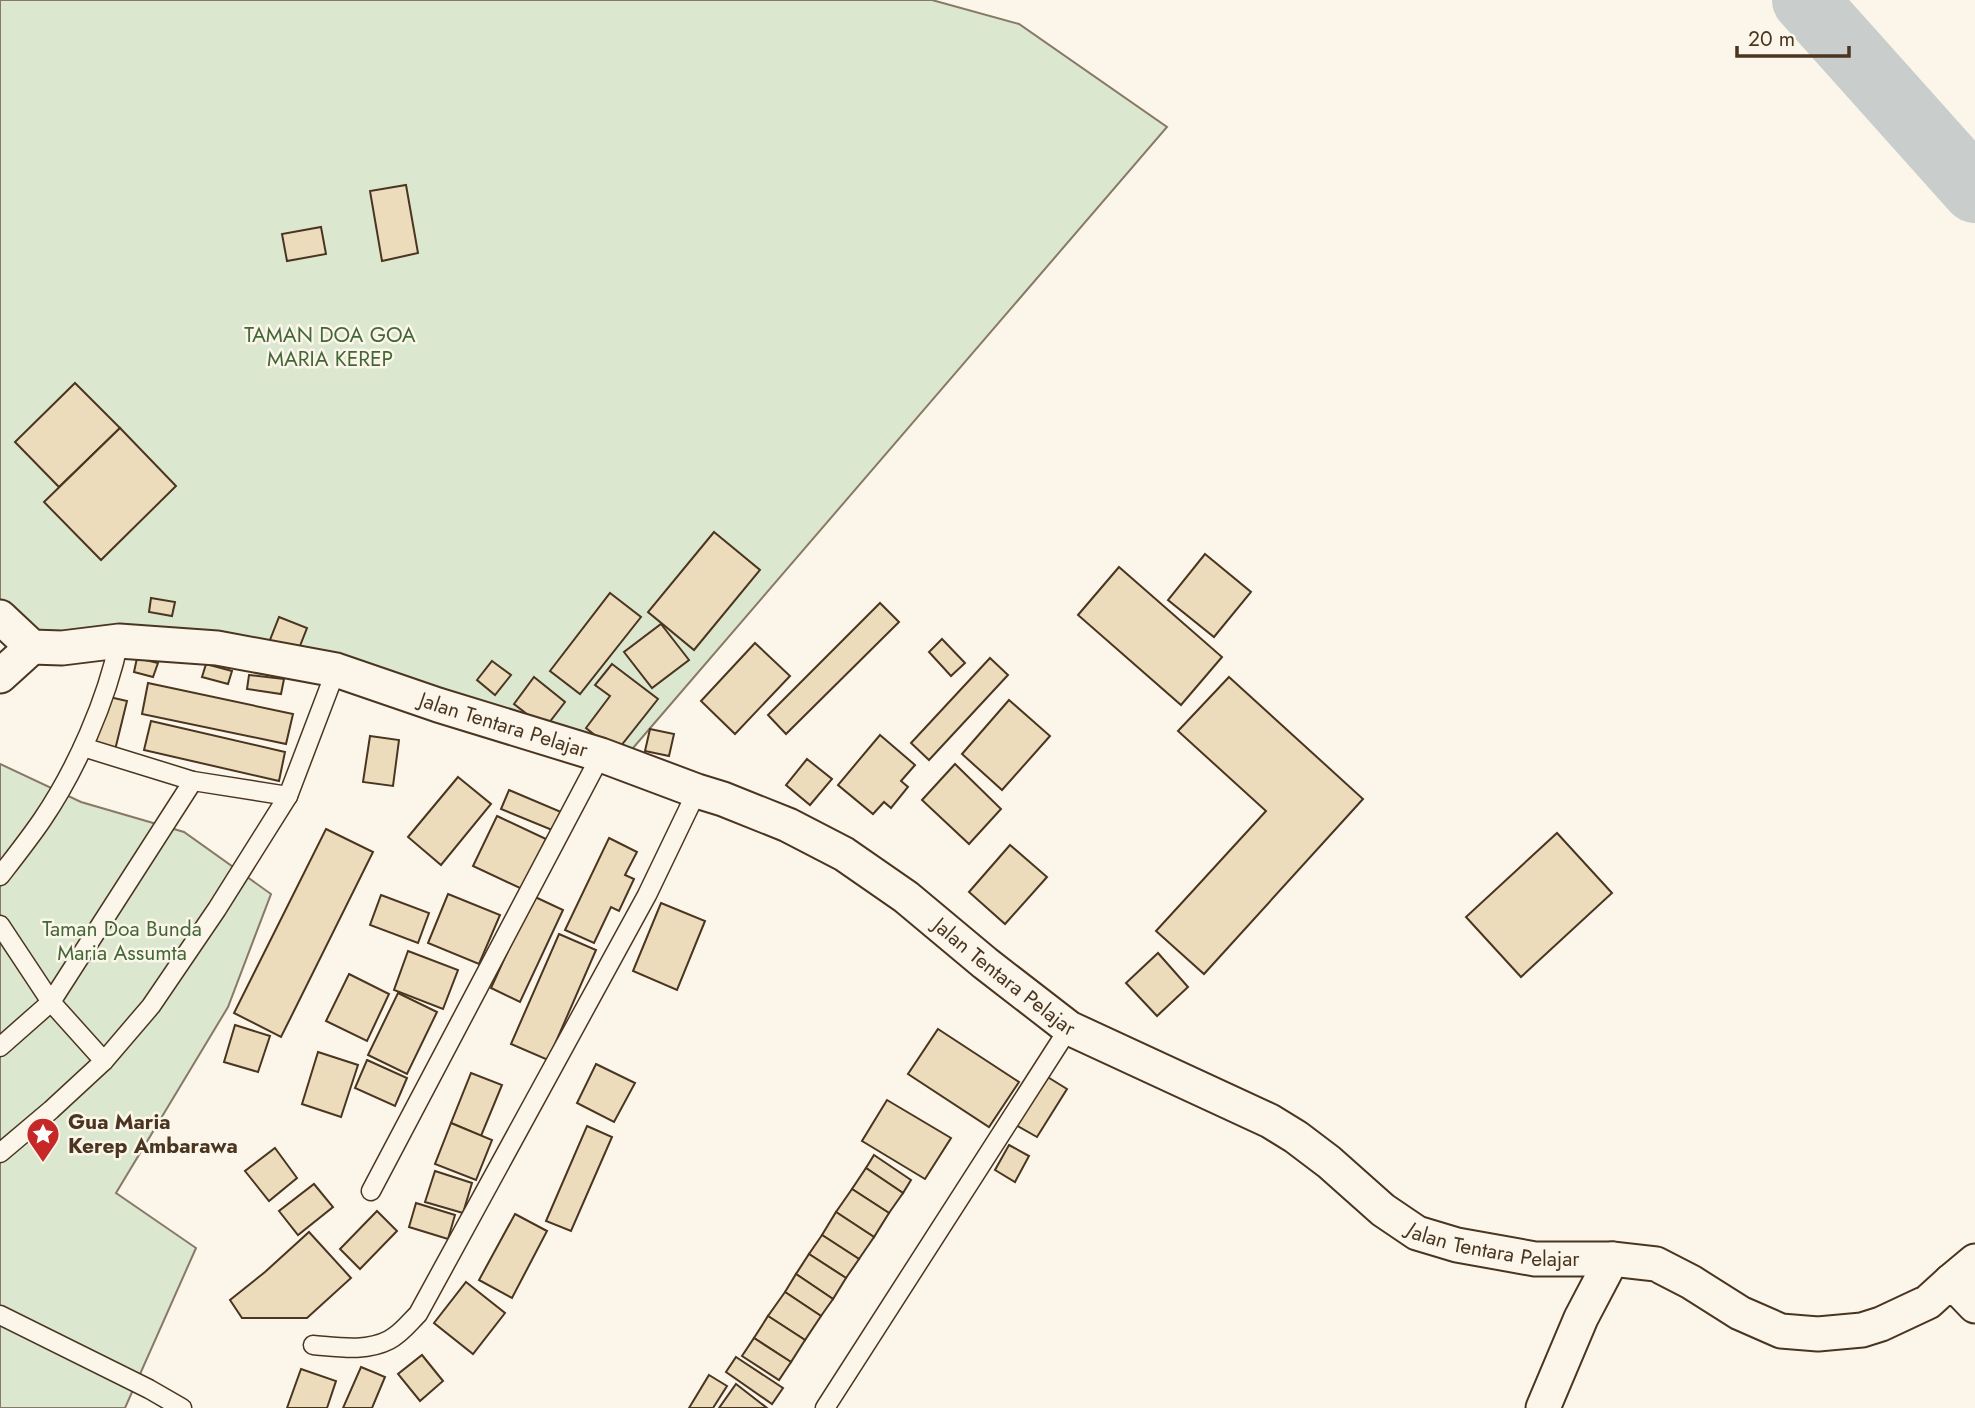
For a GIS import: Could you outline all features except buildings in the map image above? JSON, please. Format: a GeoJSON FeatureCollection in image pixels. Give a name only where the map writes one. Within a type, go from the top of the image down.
{"type":"FeatureCollection","features":[{"type":"Feature","properties":{"kind":"street"},"geometry":{"type":"LineString","coordinates":[[0,617],[32,647],[0,676]]}},
{"type":"Feature","properties":{"kind":"street","name":"Jalan Tentara Pelajar"},"geometry":{"type":"LineString","coordinates":[[32,647],[62,648],[119,641],[217,648],[336,670],[438,705],[601,755],[761,813],[844,854],[906,897],[1069,1028],[1270,1121],[1329,1161],[1383,1210],[1417,1233],[1457,1245],[1535,1259],[1612,1259],[1656,1264],[1751,1317],[1782,1331],[1818,1334],[1862,1330],[1881,1324],[1928,1302],[1963,1271],[1975,1306]]}},
{"type":"Feature","properties":{"kind":"street"},"geometry":{"type":"LineString","coordinates":[[1543,1408],[1581,1318],[1612,1259]]}},
{"type":"Feature","properties":{"kind":"lane"},"geometry":{"type":"LineString","coordinates":[[0,876],[42,820],[83,747],[119,641]]}},
{"type":"Feature","properties":{"kind":"lane"},"geometry":{"type":"LineString","coordinates":[[0,1153],[104,1061],[151,1006],[217,909],[288,796],[336,670]]}},
{"type":"Feature","properties":{"kind":"lane"},"geometry":{"type":"LineString","coordinates":[[83,747],[193,781],[288,796]]}},
{"type":"Feature","properties":{"kind":"lane"},"geometry":{"type":"LineString","coordinates":[[371,1191],[601,755]]}},
{"type":"Feature","properties":{"kind":"lane"},"geometry":{"type":"LineString","coordinates":[[0,1047],[51,1002],[193,781]]}},
{"type":"Feature","properties":{"kind":"lane"},"geometry":{"type":"LineString","coordinates":[[313,1345],[354,1349],[389,1340],[418,1314],[647,895],[696,791]]}},
{"type":"Feature","properties":{"kind":"lane"},"geometry":{"type":"LineString","coordinates":[[0,925],[51,1002],[104,1061]]}},
{"type":"Feature","properties":{"kind":"lane"},"geometry":{"type":"LineString","coordinates":[[825,1408],[1069,1028]]}},
{"type":"Feature","properties":{"kind":"lane"},"geometry":{"type":"LineString","coordinates":[[0,1315],[182,1408]]}},
{"type":"Feature","properties":{"kind":"green space","name":"TAMAN DOA GOA MARIA KEREP"},"geometry":{"type":"Polygon","coordinates":[[[0,0],[932,0],[1019,24],[1167,127],[621,762],[346,683],[0,628],[0,0]]]}},
{"type":"Feature","properties":{"kind":"green space","name":"Taman Doa Bunda Maria Assumta"},"geometry":{"type":"Polygon","coordinates":[[[0,764],[81,802],[184,832],[271,894],[228,1007],[116,1193],[196,1248],[125,1408],[0,1408],[0,764]]]}},
{"type":"Feature","properties":{"kind":"waterway"},"geometry":{"type":"LineString","coordinates":[[1805,0],[1975,190]]}},
{"type":"Feature","properties":{"kind":"place","name":"Gua Maria Kerep Ambarawa"},"geometry":{"type":"Point","coordinates":[43,1164]}}]}
